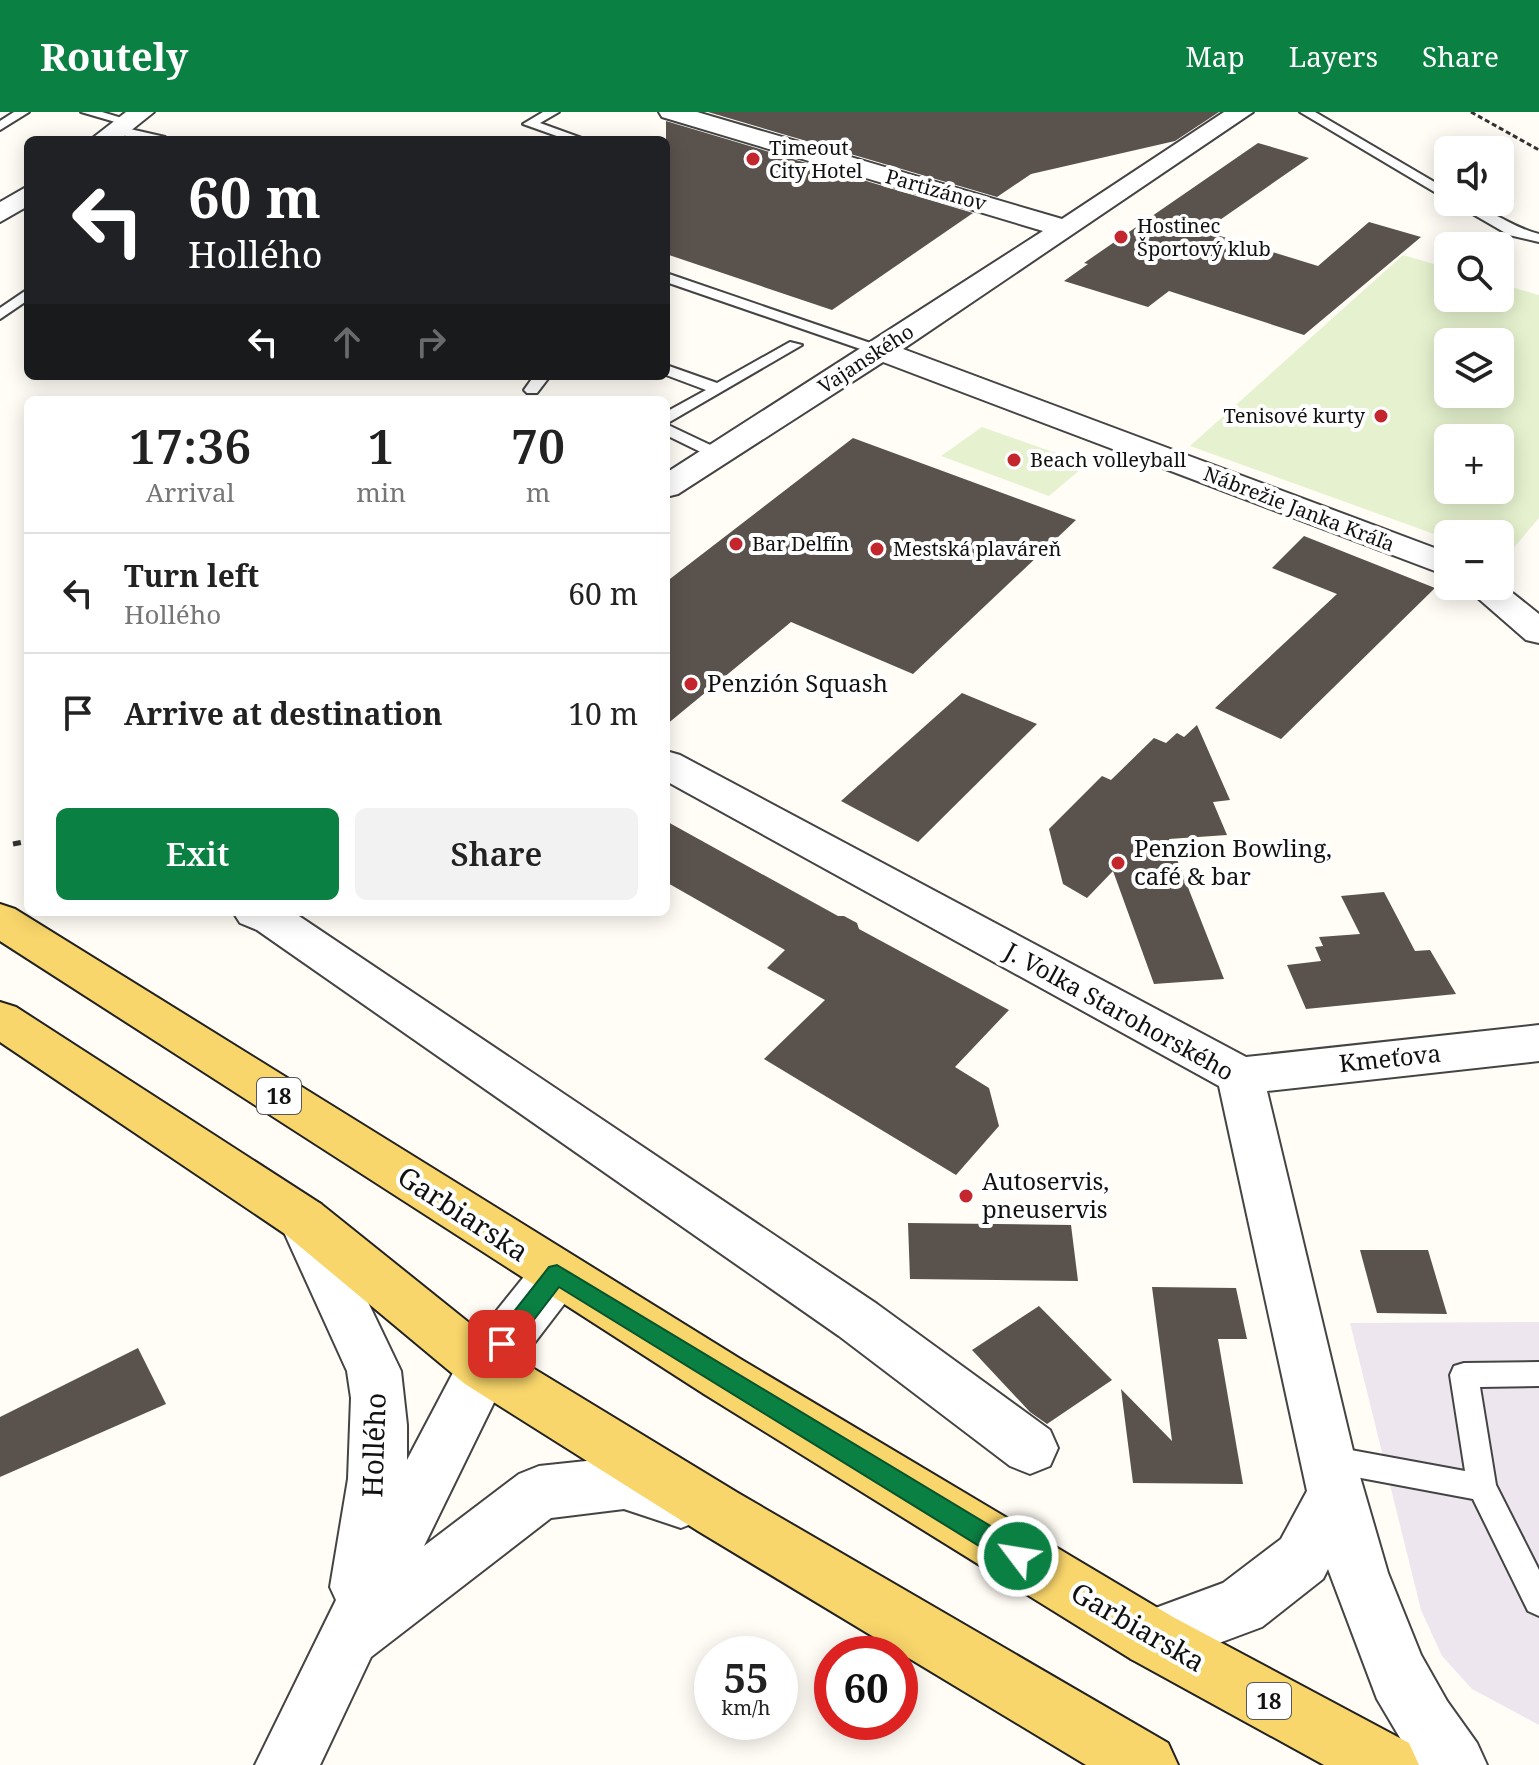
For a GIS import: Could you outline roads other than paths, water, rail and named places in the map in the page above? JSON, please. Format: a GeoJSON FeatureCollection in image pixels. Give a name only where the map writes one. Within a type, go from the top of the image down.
{"type":"FeatureCollection","features":[{"type":"Feature","properties":{"kind":"main road","name":"Garbiarska"},"geometry":{"type":"LineString","coordinates":[[0,920],[557,1274],[1152,1638],[1387,1765]]}},
{"type":"Feature","properties":{"kind":"main road"},"geometry":{"type":"LineString","coordinates":[[0,1019],[303,1219],[484,1367],[718,1512],[1146,1765]]}},
{"type":"Feature","properties":{"kind":"street","name":"Partizánov"},"geometry":{"type":"LineString","coordinates":[[671,112],[1064,228]]}},
{"type":"Feature","properties":{"kind":"street","name":"Vajanského"},"geometry":{"type":"LineString","coordinates":[[670,484],[880,351],[1241,112]]}},
{"type":"Feature","properties":{"kind":"street"},"geometry":{"type":"LineString","coordinates":[[0,214],[24,197]]}},
{"type":"Feature","properties":{"kind":"street","name":"Nábrežie Janka Kráľa"},"geometry":{"type":"LineString","coordinates":[[880,351],[1434,560]]}},
{"type":"Feature","properties":{"kind":"street"},"geometry":{"type":"LineString","coordinates":[[1499,600],[1539,632]]}},
{"type":"Feature","properties":{"kind":"street","name":"J. Volka Starohorského"},"geometry":{"type":"LineString","coordinates":[[670,766],[1240,1076],[1331,1476],[1372,1615],[1430,1736],[1455,1765]]}},
{"type":"Feature","properties":{"kind":"street"},"geometry":{"type":"LineString","coordinates":[[261,916],[440,1033],[858,1320],[1030,1448]]}},
{"type":"Feature","properties":{"kind":"street","name":"Kmeťova"},"geometry":{"type":"LineString","coordinates":[[1240,1076],[1539,1043]]}},
{"type":"Feature","properties":{"kind":"street","name":"Hollého"},"geometry":{"type":"LineString","coordinates":[[303,1219],[374,1371],[379,1394],[378,1472],[352,1637]]}},
{"type":"Feature","properties":{"kind":"street","name":"Hollého"},"geometry":{"type":"LineString","coordinates":[[287,1765],[456,1418],[484,1367],[557,1274]]}},
{"type":"Feature","properties":{"kind":"street"},"geometry":{"type":"LineString","coordinates":[[1152,1638],[1241,1606],[1302,1559],[1331,1476]]}},
{"type":"Feature","properties":{"kind":"street","name":"Hollého"},"geometry":{"type":"LineString","coordinates":[[352,1637],[539,1493],[624,1483],[718,1512]]}},
{"type":"Feature","properties":{"kind":"lane"},"geometry":{"type":"LineString","coordinates":[[0,126],[23,112]]}},
{"type":"Feature","properties":{"kind":"lane"},"geometry":{"type":"LineString","coordinates":[[87,112],[150,136]]}},
{"type":"Feature","properties":{"kind":"lane"},"geometry":{"type":"LineString","coordinates":[[553,112],[529,124],[568,136]]}},
{"type":"Feature","properties":{"kind":"lane"},"geometry":{"type":"LineString","coordinates":[[1306,112],[1434,188]]}},
{"type":"Feature","properties":{"kind":"lane"},"geometry":{"type":"LineString","coordinates":[[1485,216],[1514,232],[1539,238]]}},
{"type":"Feature","properties":{"kind":"lane"},"geometry":{"type":"LineString","coordinates":[[670,278],[880,351]]}},
{"type":"Feature","properties":{"kind":"lane"},"geometry":{"type":"LineString","coordinates":[[0,315],[24,296]]}},
{"type":"Feature","properties":{"kind":"lane"},"geometry":{"type":"LineString","coordinates":[[670,417],[795,345]]}},
{"type":"Feature","properties":{"kind":"lane"},"geometry":{"type":"LineString","coordinates":[[670,371],[718,389]]}},
{"type":"Feature","properties":{"kind":"lane"},"geometry":{"type":"LineString","coordinates":[[532,390],[539,380]]}},
{"type":"Feature","properties":{"kind":"lane"},"geometry":{"type":"LineString","coordinates":[[670,431],[717,454]]}},
{"type":"Feature","properties":{"kind":"lane"},"geometry":{"type":"LineString","coordinates":[[1539,1374],[1464,1375],[1482,1487],[1539,1601]]}},
{"type":"Feature","properties":{"kind":"lane"},"geometry":{"type":"LineString","coordinates":[[1331,1476],[1482,1487]]}},
{"type":"Feature","properties":{"kind":"place","name":"Timeout City Hotel"},"geometry":{"type":"Point","coordinates":[753,159]}},
{"type":"Feature","properties":{"kind":"place","name":"Hostinec Športový klub"},"geometry":{"type":"Point","coordinates":[1121,237]}},
{"type":"Feature","properties":{"kind":"place","name":"Tenisové kurty"},"geometry":{"type":"Point","coordinates":[1381,416]}},
{"type":"Feature","properties":{"kind":"place","name":"Beach volleyball"},"geometry":{"type":"Point","coordinates":[1014,460]}},
{"type":"Feature","properties":{"kind":"place","name":"Bar Delfín"},"geometry":{"type":"Point","coordinates":[736,544]}},
{"type":"Feature","properties":{"kind":"place","name":"Mestská plaváreň"},"geometry":{"type":"Point","coordinates":[877,549]}},
{"type":"Feature","properties":{"kind":"place","name":"Penzión Squash"},"geometry":{"type":"Point","coordinates":[691,684]}},
{"type":"Feature","properties":{"kind":"place","name":"Penzion Bowling, café & bar"},"geometry":{"type":"Point","coordinates":[1118,863]}},
{"type":"Feature","properties":{"kind":"place","name":"Autoservis, pneuservis"},"geometry":{"type":"Point","coordinates":[966,1196]}}]}
